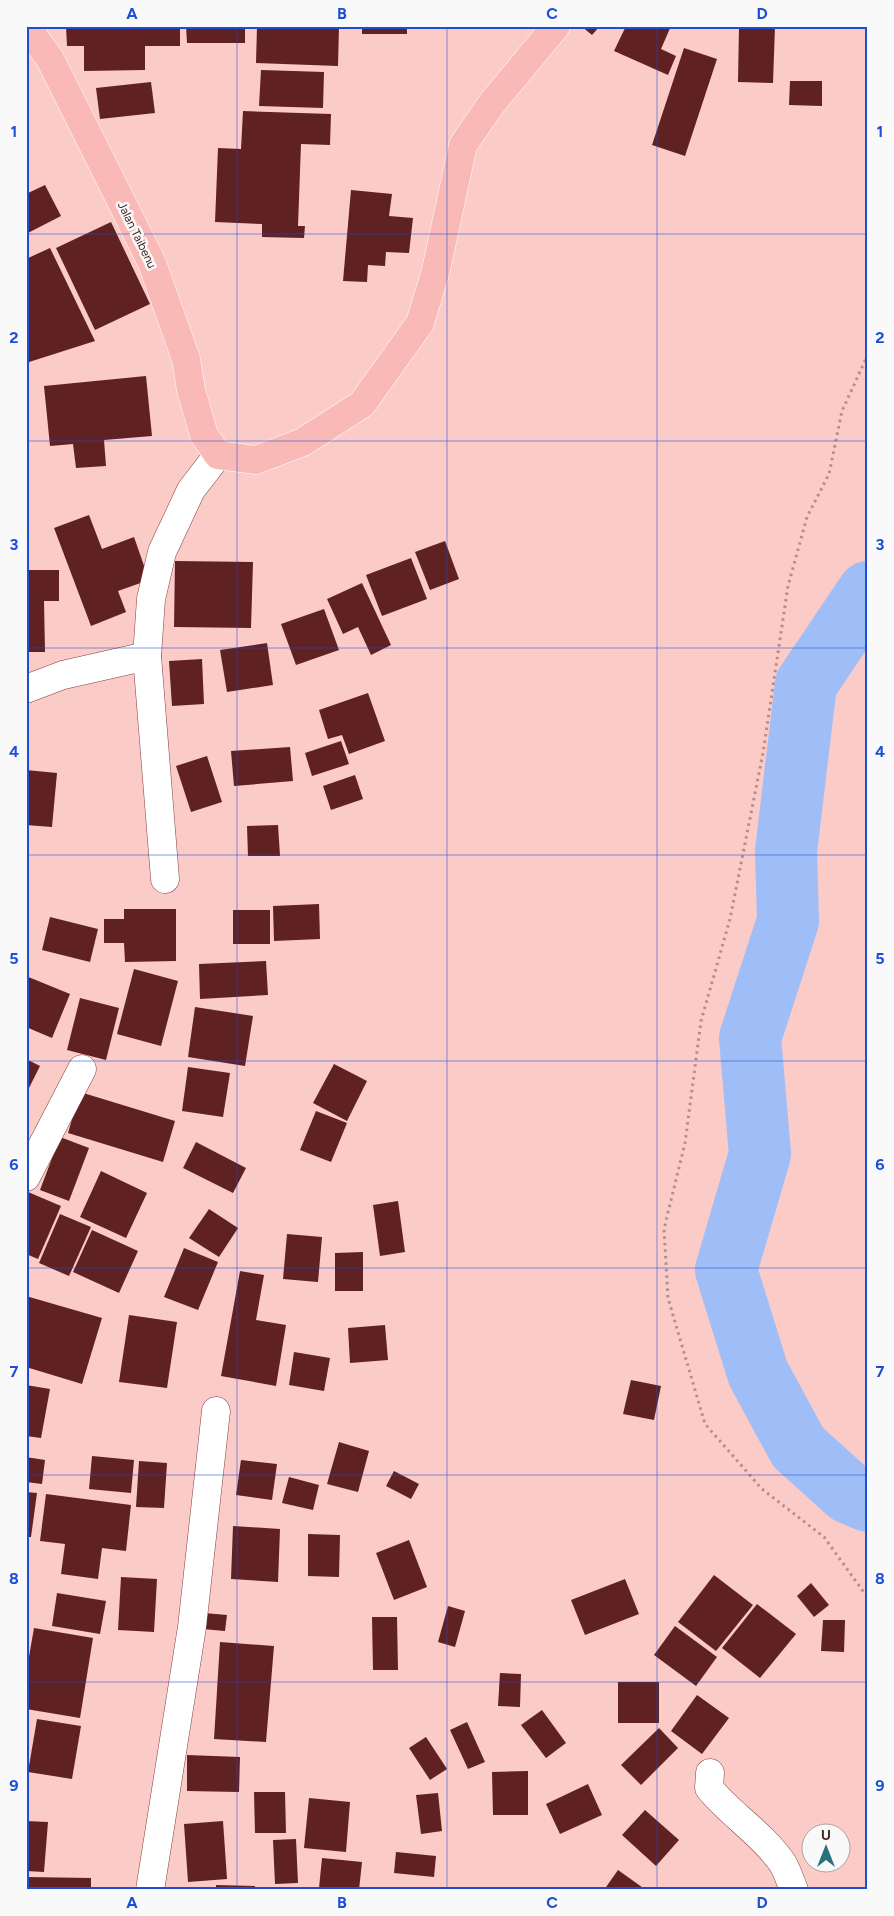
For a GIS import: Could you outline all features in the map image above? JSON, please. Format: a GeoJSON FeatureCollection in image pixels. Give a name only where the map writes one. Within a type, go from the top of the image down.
{"type":"FeatureCollection","features":[{"type":"Feature","properties":{"kind":"main road","name":"Jalan Taibenu"},"geometry":{"type":"LineString","coordinates":[[26,26],[50,59],[152,263],[186,359],[191,390],[204,435],[218,455]]}},
{"type":"Feature","properties":{"kind":"main road"},"geometry":{"type":"LineString","coordinates":[[218,455],[256,460],[303,442],[362,404],[420,324],[436,270],[463,145],[492,103],[556,26]]}},
{"type":"Feature","properties":{"kind":"street"},"geometry":{"type":"LineString","coordinates":[[165,880],[147,656],[151,599],[162,552],[191,490],[218,455]]}},
{"type":"Feature","properties":{"kind":"street"},"geometry":{"type":"LineString","coordinates":[[26,689],[63,675],[147,656]]}},
{"type":"Feature","properties":{"kind":"street"},"geometry":{"type":"LineString","coordinates":[[26,1177],[82,1069]]}},
{"type":"Feature","properties":{"kind":"street"},"geometry":{"type":"LineString","coordinates":[[150,1890],[192,1627],[216,1411]]}},
{"type":"Feature","properties":{"kind":"street"},"geometry":{"type":"LineString","coordinates":[[710,1773],[709,1788],[722,1805],[751,1828],[782,1862],[794,1890]]}},
{"type":"Feature","properties":{"kind":"path"},"geometry":{"type":"LineString","coordinates":[[868,354],[842,411],[829,474],[807,517],[788,586],[761,763],[730,920],[701,1022],[684,1143],[664,1229],[668,1298],[705,1424],[762,1489],[824,1538],[868,1598]]}},
{"type":"Feature","properties":{"kind":"building"},"geometry":{"type":"Polygon","coordinates":[[[66,26],[180,26],[180,46],[145,46],[145,70],[84,71],[84,46],[67,46],[66,26]]]}},
{"type":"Feature","properties":{"kind":"building"},"geometry":{"type":"Polygon","coordinates":[[[186,26],[245,26],[245,43],[187,43],[186,26]]]}},
{"type":"Feature","properties":{"kind":"building"},"geometry":{"type":"Polygon","coordinates":[[[257,26],[339,26],[338,66],[256,63],[257,26]]]}},
{"type":"Feature","properties":{"kind":"building"},"geometry":{"type":"Polygon","coordinates":[[[362,26],[407,26],[407,34],[362,34],[362,26]]]}},
{"type":"Feature","properties":{"kind":"building"},"geometry":{"type":"Polygon","coordinates":[[[581,26],[600,26],[592,35],[581,26]]]}},
{"type":"Feature","properties":{"kind":"building"},"geometry":{"type":"Polygon","coordinates":[[[626,26],[671,26],[661,49],[676,56],[668,75],[614,51],[626,26]]]}},
{"type":"Feature","properties":{"kind":"building"},"geometry":{"type":"Polygon","coordinates":[[[739,26],[775,26],[773,83],[738,82],[739,26]]]}},
{"type":"Feature","properties":{"kind":"building"},"geometry":{"type":"Polygon","coordinates":[[[684,48],[717,59],[685,156],[652,145],[684,48]]]}},
{"type":"Feature","properties":{"kind":"building"},"geometry":{"type":"Polygon","coordinates":[[[261,70],[324,72],[323,108],[259,106],[261,70]]]}},
{"type":"Feature","properties":{"kind":"building"},"geometry":{"type":"Polygon","coordinates":[[[790,81],[822,81],[822,106],[789,105],[790,81]]]}},
{"type":"Feature","properties":{"kind":"building"},"geometry":{"type":"Polygon","coordinates":[[[151,82],[155,113],[100,119],[96,88],[151,82]]]}},
{"type":"Feature","properties":{"kind":"building"},"geometry":{"type":"Polygon","coordinates":[[[243,111],[331,114],[330,145],[301,144],[298,226],[305,226],[304,238],[262,237],[262,224],[215,222],[218,148],[241,149],[243,111]]]}},
{"type":"Feature","properties":{"kind":"building"},"geometry":{"type":"Polygon","coordinates":[[[45,185],[61,216],[26,234],[26,194],[45,185]]]}},
{"type":"Feature","properties":{"kind":"building"},"geometry":{"type":"Polygon","coordinates":[[[351,190],[392,194],[389,216],[413,218],[409,253],[386,252],[385,266],[368,265],[367,282],[343,281],[351,190]]]}},
{"type":"Feature","properties":{"kind":"building"},"geometry":{"type":"Polygon","coordinates":[[[111,222],[150,304],[95,330],[56,248],[111,222]]]}},
{"type":"Feature","properties":{"kind":"building"},"geometry":{"type":"Polygon","coordinates":[[[50,248],[95,341],[26,363],[26,259],[50,248]]]}},
{"type":"Feature","properties":{"kind":"building"},"geometry":{"type":"Polygon","coordinates":[[[146,376],[152,436],[104,440],[106,466],[76,468],[73,444],[50,446],[44,386],[146,376]]]}},
{"type":"Feature","properties":{"kind":"building"},"geometry":{"type":"Polygon","coordinates":[[[89,515],[102,549],[134,537],[149,580],[118,591],[126,612],[91,626],[54,528],[89,515]]]}},
{"type":"Feature","properties":{"kind":"building"},"geometry":{"type":"Polygon","coordinates":[[[445,541],[459,579],[430,590],[415,552],[445,541]]]}},
{"type":"Feature","properties":{"kind":"building"},"geometry":{"type":"Polygon","coordinates":[[[411,558],[427,599],[382,616],[366,575],[411,558]]]}},
{"type":"Feature","properties":{"kind":"building"},"geometry":{"type":"Polygon","coordinates":[[[175,561],[253,562],[251,628],[174,627],[175,561]]]}},
{"type":"Feature","properties":{"kind":"building"},"geometry":{"type":"Polygon","coordinates":[[[26,570],[59,570],[59,601],[44,601],[45,652],[26,652],[26,570]]]}},
{"type":"Feature","properties":{"kind":"building"},"geometry":{"type":"Polygon","coordinates":[[[362,583],[391,645],[371,655],[358,627],[343,634],[327,599],[362,583]]]}},
{"type":"Feature","properties":{"kind":"building"},"geometry":{"type":"Polygon","coordinates":[[[324,609],[339,650],[296,665],[281,624],[324,609]]]}},
{"type":"Feature","properties":{"kind":"building"},"geometry":{"type":"Polygon","coordinates":[[[267,643],[273,685],[227,692],[220,650],[267,643]]]}},
{"type":"Feature","properties":{"kind":"building"},"geometry":{"type":"Polygon","coordinates":[[[202,659],[204,704],[172,706],[169,661],[202,659]]]}},
{"type":"Feature","properties":{"kind":"building"},"geometry":{"type":"Polygon","coordinates":[[[368,693],[385,741],[349,754],[342,735],[328,739],[319,710],[368,693]]]}},
{"type":"Feature","properties":{"kind":"building"},"geometry":{"type":"Polygon","coordinates":[[[341,741],[349,764],[312,776],[305,753],[341,741]]]}},
{"type":"Feature","properties":{"kind":"building"},"geometry":{"type":"Polygon","coordinates":[[[290,747],[293,781],[234,786],[231,751],[290,747]]]}},
{"type":"Feature","properties":{"kind":"building"},"geometry":{"type":"Polygon","coordinates":[[[207,756],[222,802],[191,812],[176,766],[207,756]]]}},
{"type":"Feature","properties":{"kind":"building"},"geometry":{"type":"Polygon","coordinates":[[[26,770],[57,773],[52,827],[26,825],[26,770]]]}},
{"type":"Feature","properties":{"kind":"building"},"geometry":{"type":"Polygon","coordinates":[[[355,775],[363,799],[331,810],[323,786],[355,775]]]}},
{"type":"Feature","properties":{"kind":"building"},"geometry":{"type":"Polygon","coordinates":[[[278,825],[280,856],[248,856],[247,826],[278,825]]]}},
{"type":"Feature","properties":{"kind":"building"},"geometry":{"type":"Polygon","coordinates":[[[319,904],[320,939],[274,941],[273,906],[319,904]]]}},
{"type":"Feature","properties":{"kind":"building"},"geometry":{"type":"Polygon","coordinates":[[[124,909],[176,909],[176,961],[125,962],[124,943],[104,943],[104,919],[124,919],[124,909]]]}},
{"type":"Feature","properties":{"kind":"building"},"geometry":{"type":"Polygon","coordinates":[[[233,910],[270,910],[270,944],[233,944],[233,910]]]}},
{"type":"Feature","properties":{"kind":"building"},"geometry":{"type":"Polygon","coordinates":[[[50,917],[98,929],[90,962],[42,950],[50,917]]]}},
{"type":"Feature","properties":{"kind":"building"},"geometry":{"type":"Polygon","coordinates":[[[266,961],[268,995],[200,999],[199,964],[266,961]]]}},
{"type":"Feature","properties":{"kind":"building"},"geometry":{"type":"Polygon","coordinates":[[[134,969],[178,981],[161,1046],[117,1034],[134,969]]]}},
{"type":"Feature","properties":{"kind":"building"},"geometry":{"type":"Polygon","coordinates":[[[26,976],[70,994],[52,1038],[26,1027],[26,976]]]}},
{"type":"Feature","properties":{"kind":"building"},"geometry":{"type":"Polygon","coordinates":[[[80,998],[119,1008],[106,1060],[67,1050],[80,998]]]}},
{"type":"Feature","properties":{"kind":"building"},"geometry":{"type":"Polygon","coordinates":[[[195,1007],[253,1016],[245,1066],[188,1057],[195,1007]]]}},
{"type":"Feature","properties":{"kind":"building"},"geometry":{"type":"Polygon","coordinates":[[[26,1059],[40,1066],[26,1094],[26,1059]]]}},
{"type":"Feature","properties":{"kind":"building"},"geometry":{"type":"Polygon","coordinates":[[[334,1064],[367,1081],[347,1121],[313,1103],[334,1064]]]}},
{"type":"Feature","properties":{"kind":"building"},"geometry":{"type":"Polygon","coordinates":[[[188,1067],[230,1073],[223,1117],[182,1111],[188,1067]]]}},
{"type":"Feature","properties":{"kind":"building"},"geometry":{"type":"Polygon","coordinates":[[[80,1092],[175,1121],[163,1162],[68,1133],[80,1092]]]}},
{"type":"Feature","properties":{"kind":"building"},"geometry":{"type":"Polygon","coordinates":[[[316,1111],[347,1123],[331,1162],[300,1150],[316,1111]]]}},
{"type":"Feature","properties":{"kind":"building"},"geometry":{"type":"Polygon","coordinates":[[[60,1137],[89,1148],[69,1201],[40,1190],[60,1137]]]}},
{"type":"Feature","properties":{"kind":"building"},"geometry":{"type":"Polygon","coordinates":[[[196,1142],[246,1168],[233,1193],[183,1168],[196,1142]]]}},
{"type":"Feature","properties":{"kind":"building"},"geometry":{"type":"Polygon","coordinates":[[[101,1171],[147,1193],[126,1238],[80,1217],[101,1171]]]}},
{"type":"Feature","properties":{"kind":"building"},"geometry":{"type":"Polygon","coordinates":[[[28,1192],[61,1206],[38,1259],[26,1254],[28,1192]]]}},
{"type":"Feature","properties":{"kind":"building"},"geometry":{"type":"Polygon","coordinates":[[[398,1201],[405,1252],[380,1256],[373,1205],[398,1201]]]}},
{"type":"Feature","properties":{"kind":"building"},"geometry":{"type":"Polygon","coordinates":[[[209,1209],[238,1228],[219,1257],[189,1238],[209,1209]]]}},
{"type":"Feature","properties":{"kind":"building"},"geometry":{"type":"Polygon","coordinates":[[[60,1214],[91,1227],[69,1276],[39,1263],[60,1214]]]}},
{"type":"Feature","properties":{"kind":"building"},"geometry":{"type":"Polygon","coordinates":[[[92,1230],[138,1251],[119,1293],[73,1272],[92,1230]]]}},
{"type":"Feature","properties":{"kind":"building"},"geometry":{"type":"Polygon","coordinates":[[[287,1234],[322,1237],[318,1282],[283,1279],[287,1234]]]}},
{"type":"Feature","properties":{"kind":"building"},"geometry":{"type":"Polygon","coordinates":[[[184,1248],[218,1262],[198,1310],[164,1297],[184,1248]]]}},
{"type":"Feature","properties":{"kind":"building"},"geometry":{"type":"Polygon","coordinates":[[[363,1252],[363,1291],[335,1291],[335,1253],[363,1252]]]}},
{"type":"Feature","properties":{"kind":"building"},"geometry":{"type":"Polygon","coordinates":[[[240,1271],[264,1275],[256,1320],[286,1325],[276,1386],[221,1376],[240,1271]]]}},
{"type":"Feature","properties":{"kind":"building"},"geometry":{"type":"Polygon","coordinates":[[[26,1296],[102,1318],[82,1384],[26,1367],[26,1296]]]}},
{"type":"Feature","properties":{"kind":"building"},"geometry":{"type":"Polygon","coordinates":[[[129,1315],[177,1322],[167,1388],[119,1382],[129,1315]]]}},
{"type":"Feature","properties":{"kind":"building"},"geometry":{"type":"Polygon","coordinates":[[[385,1325],[388,1360],[350,1363],[348,1328],[385,1325]]]}},
{"type":"Feature","properties":{"kind":"building"},"geometry":{"type":"Polygon","coordinates":[[[294,1352],[330,1358],[324,1391],[289,1385],[294,1352]]]}},
{"type":"Feature","properties":{"kind":"building"},"geometry":{"type":"Polygon","coordinates":[[[631,1380],[661,1386],[654,1420],[623,1414],[631,1380]]]}},
{"type":"Feature","properties":{"kind":"building"},"geometry":{"type":"Polygon","coordinates":[[[26,1385],[50,1389],[41,1438],[26,1436],[26,1385]]]}},
{"type":"Feature","properties":{"kind":"building"},"geometry":{"type":"Polygon","coordinates":[[[339,1442],[369,1451],[358,1492],[327,1484],[339,1442]]]}},
{"type":"Feature","properties":{"kind":"building"},"geometry":{"type":"Polygon","coordinates":[[[92,1456],[134,1460],[131,1493],[89,1489],[92,1456]]]}},
{"type":"Feature","properties":{"kind":"building"},"geometry":{"type":"Polygon","coordinates":[[[26,1457],[45,1460],[42,1484],[26,1482],[26,1457]]]}},
{"type":"Feature","properties":{"kind":"building"},"geometry":{"type":"Polygon","coordinates":[[[241,1460],[277,1464],[272,1500],[236,1495],[241,1460]]]}},
{"type":"Feature","properties":{"kind":"building"},"geometry":{"type":"Polygon","coordinates":[[[139,1461],[167,1463],[164,1508],[136,1507],[139,1461]]]}},
{"type":"Feature","properties":{"kind":"building"},"geometry":{"type":"Polygon","coordinates":[[[394,1471],[419,1484],[411,1499],[386,1486],[394,1471]]]}},
{"type":"Feature","properties":{"kind":"building"},"geometry":{"type":"Polygon","coordinates":[[[289,1477],[319,1485],[313,1510],[282,1503],[289,1477]]]}},
{"type":"Feature","properties":{"kind":"building"},"geometry":{"type":"Polygon","coordinates":[[[26,1492],[37,1493],[31,1537],[26,1537],[26,1492]]]}},
{"type":"Feature","properties":{"kind":"building"},"geometry":{"type":"Polygon","coordinates":[[[46,1494],[131,1505],[126,1551],[102,1548],[98,1579],[61,1574],[65,1544],[40,1541],[46,1494]]]}},
{"type":"Feature","properties":{"kind":"building"},"geometry":{"type":"Polygon","coordinates":[[[233,1526],[280,1529],[278,1582],[231,1579],[233,1526]]]}},
{"type":"Feature","properties":{"kind":"building"},"geometry":{"type":"Polygon","coordinates":[[[308,1534],[340,1535],[339,1577],[308,1576],[308,1534]]]}},
{"type":"Feature","properties":{"kind":"building"},"geometry":{"type":"Polygon","coordinates":[[[409,1540],[427,1587],[394,1600],[376,1553],[409,1540]]]}},
{"type":"Feature","properties":{"kind":"building"},"geometry":{"type":"Polygon","coordinates":[[[714,1575],[753,1605],[716,1651],[678,1622],[714,1575]]]}},
{"type":"Feature","properties":{"kind":"building"},"geometry":{"type":"Polygon","coordinates":[[[121,1577],[157,1579],[154,1632],[118,1630],[121,1577]]]}},
{"type":"Feature","properties":{"kind":"building"},"geometry":{"type":"Polygon","coordinates":[[[625,1579],[639,1614],[585,1635],[571,1600],[625,1579]]]}},
{"type":"Feature","properties":{"kind":"building"},"geometry":{"type":"Polygon","coordinates":[[[811,1583],[829,1605],[814,1617],[797,1596],[811,1583]]]}},
{"type":"Feature","properties":{"kind":"building"},"geometry":{"type":"Polygon","coordinates":[[[57,1593],[106,1601],[100,1634],[52,1626],[57,1593]]]}},
{"type":"Feature","properties":{"kind":"building"},"geometry":{"type":"Polygon","coordinates":[[[757,1604],[796,1634],[760,1678],[722,1648],[757,1604]]]}},
{"type":"Feature","properties":{"kind":"building"},"geometry":{"type":"Polygon","coordinates":[[[448,1606],[465,1611],[455,1647],[438,1642],[448,1606]]]}},
{"type":"Feature","properties":{"kind":"building"},"geometry":{"type":"Polygon","coordinates":[[[204,1613],[227,1615],[225,1631],[202,1629],[204,1613]]]}},
{"type":"Feature","properties":{"kind":"building"},"geometry":{"type":"Polygon","coordinates":[[[372,1617],[397,1617],[398,1670],[373,1670],[372,1617]]]}},
{"type":"Feature","properties":{"kind":"building"},"geometry":{"type":"Polygon","coordinates":[[[823,1620],[845,1620],[844,1652],[821,1651],[823,1620]]]}},
{"type":"Feature","properties":{"kind":"building"},"geometry":{"type":"Polygon","coordinates":[[[675,1626],[717,1657],[696,1686],[654,1655],[675,1626]]]}},
{"type":"Feature","properties":{"kind":"building"},"geometry":{"type":"Polygon","coordinates":[[[34,1628],[93,1638],[80,1718],[26,1709],[26,1674],[34,1628]]]}},
{"type":"Feature","properties":{"kind":"building"},"geometry":{"type":"Polygon","coordinates":[[[220,1642],[274,1646],[266,1742],[214,1739],[220,1642]]]}},
{"type":"Feature","properties":{"kind":"building"},"geometry":{"type":"Polygon","coordinates":[[[500,1673],[521,1674],[520,1707],[498,1706],[500,1673]]]}},
{"type":"Feature","properties":{"kind":"building"},"geometry":{"type":"Polygon","coordinates":[[[618,1682],[659,1682],[659,1723],[618,1723],[618,1682]]]}},
{"type":"Feature","properties":{"kind":"building"},"geometry":{"type":"Polygon","coordinates":[[[697,1695],[729,1718],[702,1754],[671,1731],[697,1695]]]}},
{"type":"Feature","properties":{"kind":"building"},"geometry":{"type":"Polygon","coordinates":[[[542,1710],[566,1743],[546,1758],[521,1725],[542,1710]]]}},
{"type":"Feature","properties":{"kind":"building"},"geometry":{"type":"Polygon","coordinates":[[[37,1719],[81,1726],[72,1779],[28,1772],[37,1719]]]}},
{"type":"Feature","properties":{"kind":"building"},"geometry":{"type":"Polygon","coordinates":[[[467,1722],[485,1762],[468,1769],[450,1730],[467,1722]]]}},
{"type":"Feature","properties":{"kind":"building"},"geometry":{"type":"Polygon","coordinates":[[[659,1728],[678,1748],[641,1785],[621,1765],[659,1728]]]}},
{"type":"Feature","properties":{"kind":"building"},"geometry":{"type":"Polygon","coordinates":[[[426,1737],[447,1769],[430,1780],[409,1748],[426,1737]]]}},
{"type":"Feature","properties":{"kind":"building"},"geometry":{"type":"Polygon","coordinates":[[[187,1755],[240,1757],[239,1792],[187,1791],[187,1755]]]}},
{"type":"Feature","properties":{"kind":"building"},"geometry":{"type":"Polygon","coordinates":[[[528,1771],[528,1815],[493,1815],[492,1772],[528,1771]]]}},
{"type":"Feature","properties":{"kind":"building"},"geometry":{"type":"Polygon","coordinates":[[[588,1784],[602,1815],[560,1834],[546,1804],[588,1784]]]}},
{"type":"Feature","properties":{"kind":"building"},"geometry":{"type":"Polygon","coordinates":[[[254,1792],[285,1792],[286,1833],[255,1833],[254,1792]]]}},
{"type":"Feature","properties":{"kind":"building"},"geometry":{"type":"Polygon","coordinates":[[[438,1793],[442,1831],[421,1834],[416,1795],[438,1793]]]}},
{"type":"Feature","properties":{"kind":"building"},"geometry":{"type":"Polygon","coordinates":[[[309,1798],[350,1802],[346,1852],[304,1848],[309,1798]]]}},
{"type":"Feature","properties":{"kind":"building"},"geometry":{"type":"Polygon","coordinates":[[[645,1810],[679,1840],[656,1866],[622,1835],[645,1810]]]}},
{"type":"Feature","properties":{"kind":"building"},"geometry":{"type":"Polygon","coordinates":[[[26,1821],[48,1822],[44,1872],[26,1871],[26,1821]]]}},
{"type":"Feature","properties":{"kind":"building"},"geometry":{"type":"Polygon","coordinates":[[[223,1821],[227,1879],[188,1882],[184,1824],[223,1821]]]}},
{"type":"Feature","properties":{"kind":"building"},"geometry":{"type":"Polygon","coordinates":[[[296,1839],[298,1883],[275,1884],[273,1840],[296,1839]]]}},
{"type":"Feature","properties":{"kind":"building"},"geometry":{"type":"Polygon","coordinates":[[[396,1852],[436,1856],[434,1877],[394,1873],[396,1852]]]}},
{"type":"Feature","properties":{"kind":"building"},"geometry":{"type":"Polygon","coordinates":[[[322,1858],[362,1862],[359,1890],[319,1888],[322,1858]]]}},
{"type":"Feature","properties":{"kind":"building"},"geometry":{"type":"Polygon","coordinates":[[[618,1870],[646,1890],[604,1890],[618,1870]]]}},
{"type":"Feature","properties":{"kind":"building"},"geometry":{"type":"Polygon","coordinates":[[[27,1877],[91,1878],[91,1890],[27,1890],[27,1877]]]}},
{"type":"Feature","properties":{"kind":"building"},"geometry":{"type":"Polygon","coordinates":[[[216,1885],[255,1886],[255,1890],[216,1890],[216,1885]]]}},
{"type":"Feature","properties":{"kind":"waterway"},"geometry":{"type":"LineString","coordinates":[[868,592],[806,684],[786,851],[788,921],[750,1038],[760,1154],[726,1270],[758,1373],[798,1447],[849,1493],[868,1501]]}}]}
